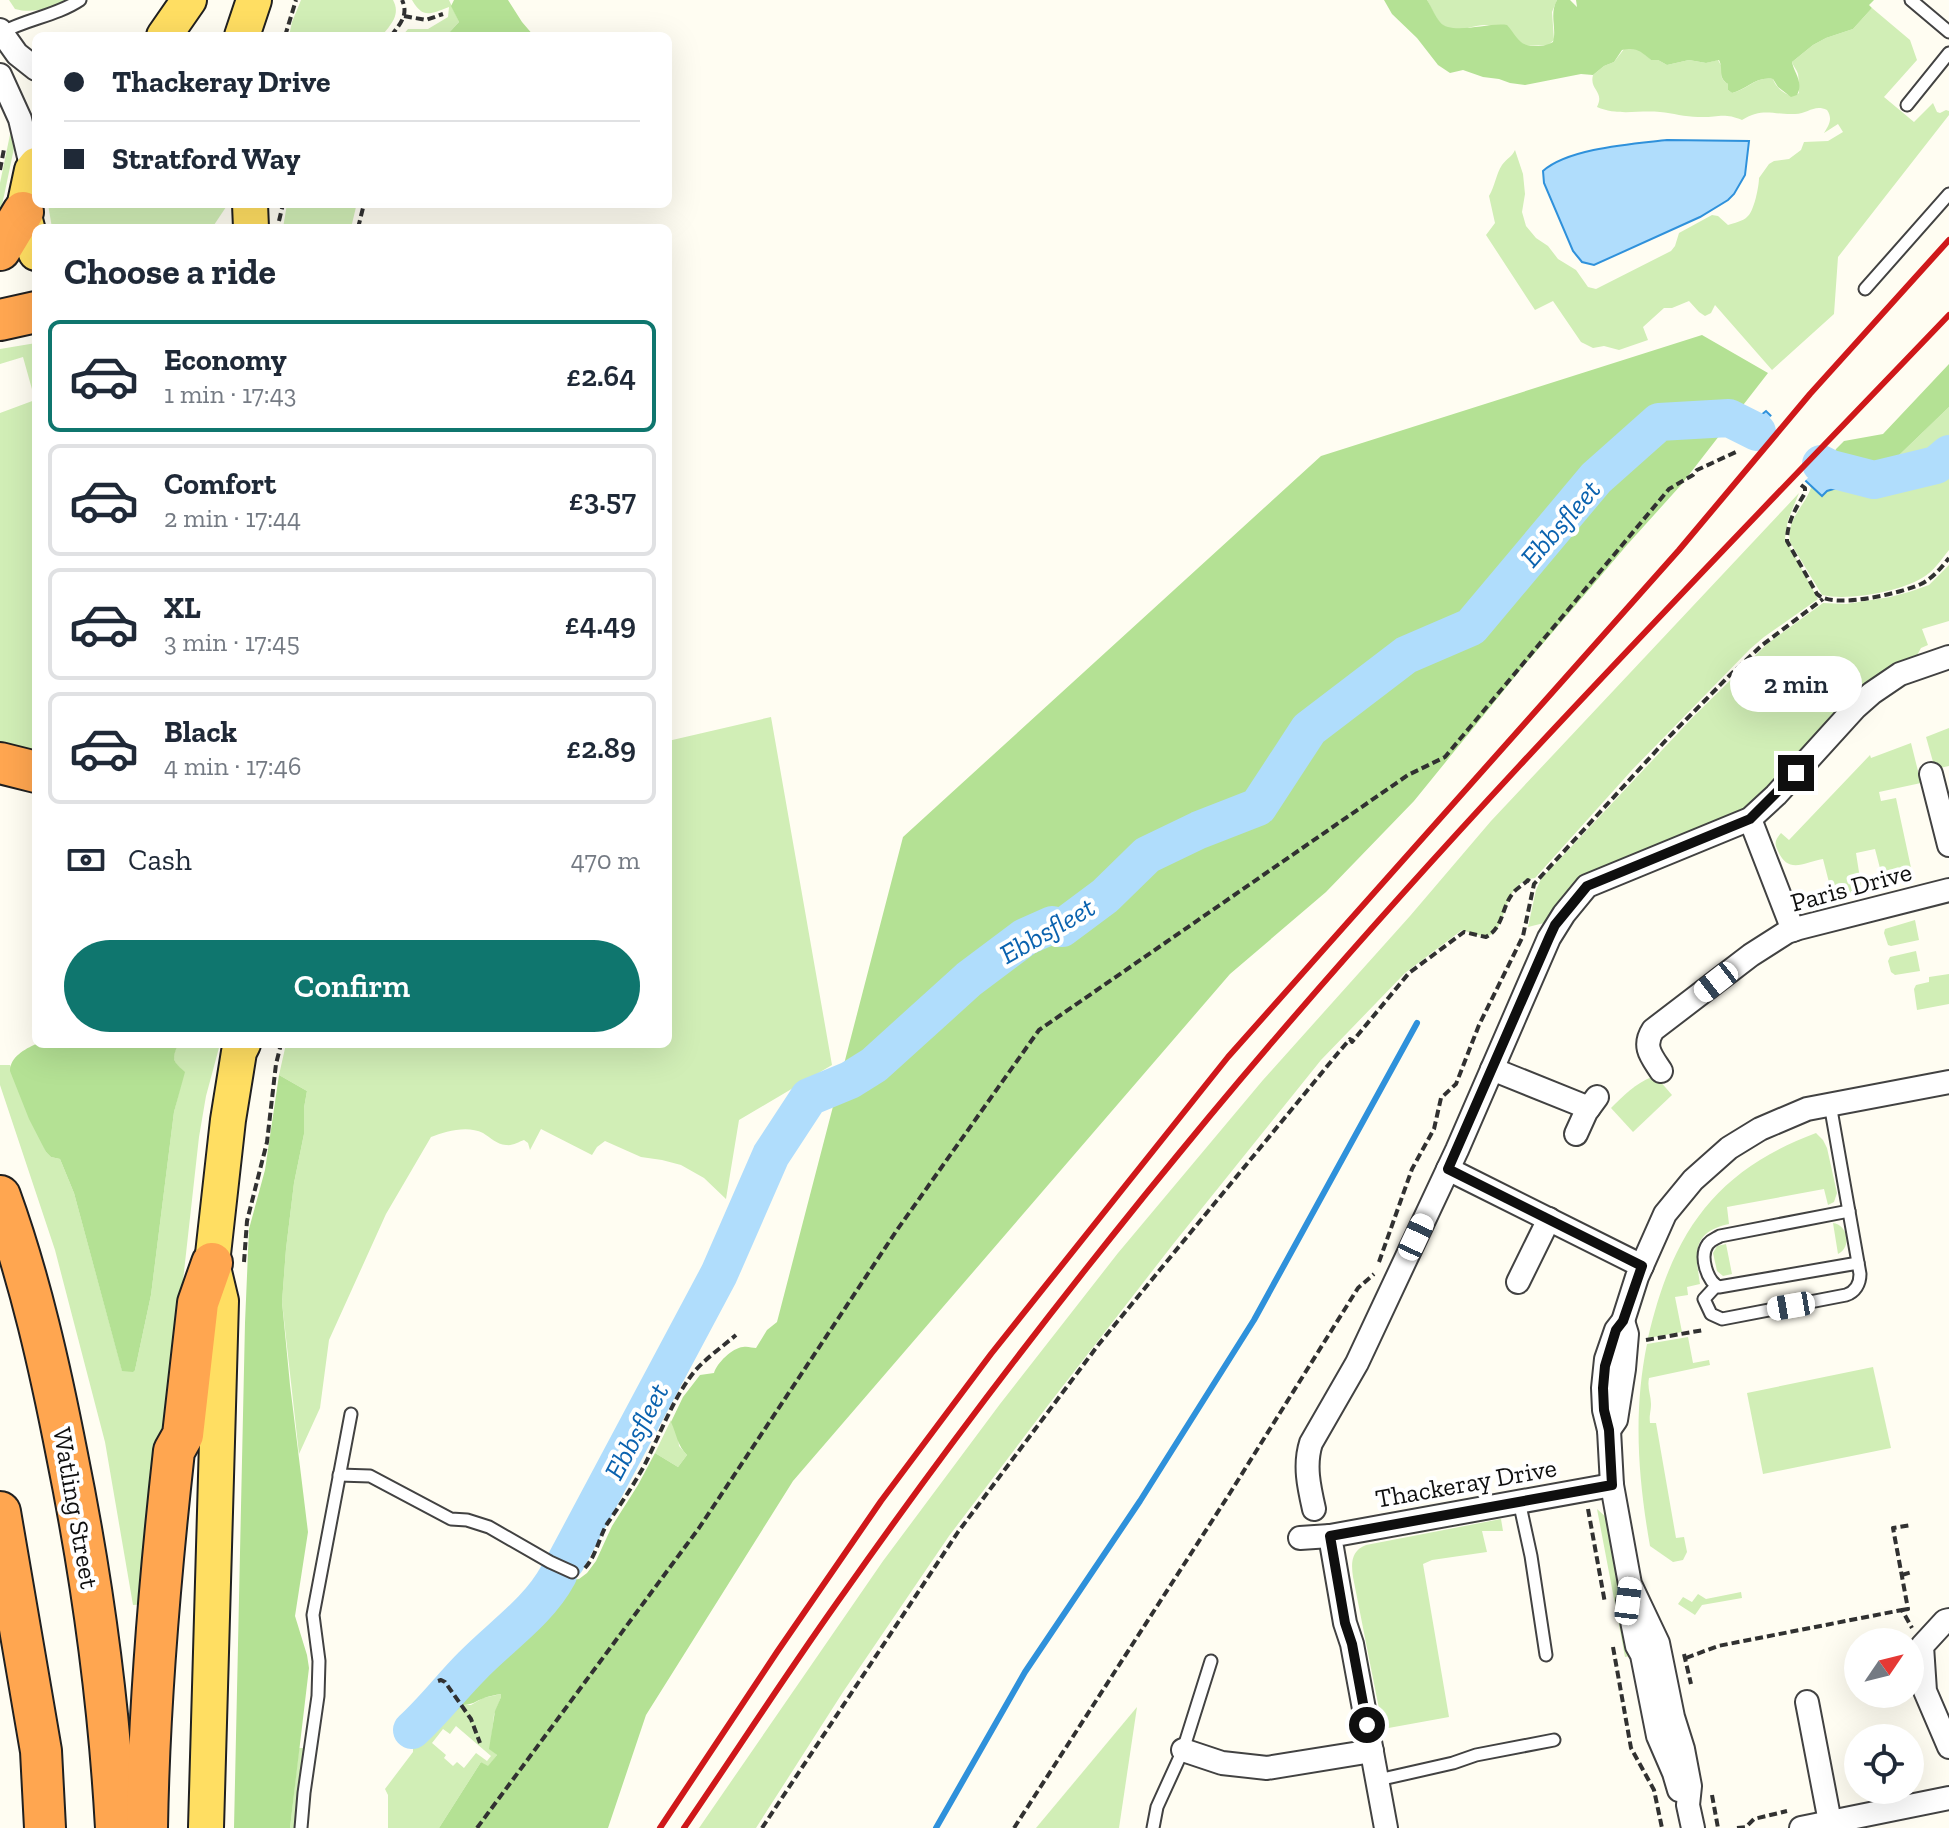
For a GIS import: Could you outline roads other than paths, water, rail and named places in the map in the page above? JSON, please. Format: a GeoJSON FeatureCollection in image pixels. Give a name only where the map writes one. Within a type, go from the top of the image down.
{"type":"FeatureCollection","features":[{"type":"Feature","properties":{"kind":"highway"},"geometry":{"type":"LineString","coordinates":[[0,250],[23,212]]}},
{"type":"Feature","properties":{"kind":"highway"},"geometry":{"type":"LineString","coordinates":[[0,320],[32,313]]}},
{"type":"Feature","properties":{"kind":"highway"},"geometry":{"type":"LineString","coordinates":[[0,763],[32,771]]}},
{"type":"Feature","properties":{"kind":"highway"},"geometry":{"type":"LineString","coordinates":[[0,790],[32,798]]}},
{"type":"Feature","properties":{"kind":"highway","name":"Watling Street"},"geometry":{"type":"LineString","coordinates":[[0,1196],[28,1286],[57,1403],[86,1548],[104,1675],[116,1828]]}},
{"type":"Feature","properties":{"kind":"highway"},"geometry":{"type":"LineString","coordinates":[[161,1828],[165,1726],[186,1453],[183,1435],[198,1303],[212,1263]]}},
{"type":"Feature","properties":{"kind":"highway"},"geometry":{"type":"LineString","coordinates":[[147,1828],[154,1653],[174,1451],[183,1435]]}},
{"type":"Feature","properties":{"kind":"highway"},"geometry":{"type":"LineString","coordinates":[[0,1512],[41,1751],[45,1828]]}},
{"type":"Feature","properties":{"kind":"main road"},"geometry":{"type":"LineString","coordinates":[[167,32],[189,0]]}},
{"type":"Feature","properties":{"kind":"main road"},"geometry":{"type":"LineString","coordinates":[[243,32],[254,0]]}},
{"type":"Feature","properties":{"kind":"main road"},"geometry":{"type":"LineString","coordinates":[[32,176],[23,212],[32,243]]}},
{"type":"Feature","properties":{"kind":"main road"},"geometry":{"type":"LineString","coordinates":[[206,1828],[221,1301],[212,1263],[228,1120],[241,1048]]}},
{"type":"Feature","properties":{"kind":"street"},"geometry":{"type":"LineString","coordinates":[[1,31],[17,54],[32,66]]}},
{"type":"Feature","properties":{"kind":"street"},"geometry":{"type":"LineString","coordinates":[[0,75],[20,119],[32,161]]}},
{"type":"Feature","properties":{"kind":"street"},"geometry":{"type":"LineString","coordinates":[[1314,1509],[1307,1458],[1311,1443],[1357,1363],[1448,1169],[1549,938],[1564,914],[1587,886],[1750,819],[1865,699],[1900,674],[1949,657]]}},
{"type":"Feature","properties":{"kind":"street"},"geometry":{"type":"LineString","coordinates":[[1931,774],[1949,845]]}},
{"type":"Feature","properties":{"kind":"street"},"geometry":{"type":"LineString","coordinates":[[1750,819],[1793,930]]}},
{"type":"Feature","properties":{"kind":"street","name":"Paris Drive"},"geometry":{"type":"LineString","coordinates":[[1661,1071],[1647,1049],[1653,1030],[1780,936],[1949,890]]}},
{"type":"Feature","properties":{"kind":"street"},"geometry":{"type":"LineString","coordinates":[[1492,1069],[1593,1102],[1576,1134]]}},
{"type":"Feature","properties":{"kind":"street"},"geometry":{"type":"LineString","coordinates":[[1693,1828],[1688,1805],[1690,1786],[1658,1643],[1630,1584],[1612,1485],[1603,1388],[1605,1366],[1616,1330],[1623,1321],[1642,1266],[1665,1214],[1687,1186],[1729,1148],[1760,1129],[1807,1109],[1949,1082]]}},
{"type":"Feature","properties":{"kind":"street"},"geometry":{"type":"LineString","coordinates":[[1448,1169],[1642,1266]]}},
{"type":"Feature","properties":{"kind":"street"},"geometry":{"type":"LineString","coordinates":[[1518,1282],[1549,1219]]}},
{"type":"Feature","properties":{"kind":"street","name":"Thackeray Drive"},"geometry":{"type":"LineString","coordinates":[[1300,1538],[1330,1536],[1612,1485]]}},
{"type":"Feature","properties":{"kind":"street"},"geometry":{"type":"LineString","coordinates":[[1330,1536],[1386,1828]]}},
{"type":"Feature","properties":{"kind":"street"},"geometry":{"type":"LineString","coordinates":[[1949,1620],[1922,1646],[1925,1691],[1949,1747]]}},
{"type":"Feature","properties":{"kind":"street"},"geometry":{"type":"LineString","coordinates":[[1807,1702],[1830,1822]]}},
{"type":"Feature","properties":{"kind":"street"},"geometry":{"type":"LineString","coordinates":[[1183,1750],[1222,1763],[1267,1768],[1372,1751]]}},
{"type":"Feature","properties":{"kind":"street"},"geometry":{"type":"LineString","coordinates":[[1801,1828],[1949,1798]]}},
{"type":"Feature","properties":{"kind":"lane"},"geometry":{"type":"LineString","coordinates":[[1,31],[57,12],[80,0]]}},
{"type":"Feature","properties":{"kind":"lane"},"geometry":{"type":"LineString","coordinates":[[1911,0],[1949,32]]}},
{"type":"Feature","properties":{"kind":"lane"},"geometry":{"type":"LineString","coordinates":[[1907,105],[1949,53]]}},
{"type":"Feature","properties":{"kind":"lane"},"geometry":{"type":"LineString","coordinates":[[1865,289],[1949,194]]}},
{"type":"Feature","properties":{"kind":"lane"},"geometry":{"type":"LineString","coordinates":[[1716,1286],[1704,1298],[1706,1306],[1713,1315],[1724,1318],[1851,1293],[1860,1279],[1830,1104]]}},
{"type":"Feature","properties":{"kind":"lane"},"geometry":{"type":"LineString","coordinates":[[1849,1211],[1715,1238],[1706,1247],[1705,1256],[1709,1278],[1716,1286],[1722,1287],[1858,1263]]}},
{"type":"Feature","properties":{"kind":"lane"},"geometry":{"type":"LineString","coordinates":[[301,1828],[318,1696],[319,1661],[313,1615],[351,1414]]}},
{"type":"Feature","properties":{"kind":"lane"},"geometry":{"type":"LineString","coordinates":[[339,1475],[367,1475],[451,1519],[489,1527],[572,1572]]}},
{"type":"Feature","properties":{"kind":"lane"},"geometry":{"type":"LineString","coordinates":[[1519,1501],[1546,1655]]}},
{"type":"Feature","properties":{"kind":"lane"},"geometry":{"type":"LineString","coordinates":[[1153,1828],[1157,1807],[1183,1750],[1211,1661]]}},
{"type":"Feature","properties":{"kind":"lane"},"geometry":{"type":"LineString","coordinates":[[1378,1780],[1485,1753],[1554,1740]]}},
{"type":"Feature","properties":{"kind":"water"},"geometry":{"type":"Polygon","coordinates":[[[1667,140],[1749,141],[1745,175],[1734,194],[1700,217],[1594,265],[1582,262],[1573,251],[1544,183],[1543,171],[1554,163],[1585,152],[1667,140]]]}},
{"type":"Feature","properties":{"kind":"water"},"geometry":{"type":"Polygon","coordinates":[[[1752,410],[1760,416],[1766,411],[1833,452],[1840,463],[1849,468],[1847,485],[1827,491],[1822,496],[1754,433],[1746,416],[1752,410]]]}},
{"type":"Feature","properties":{"kind":"waterway","name":"Ebbsfleet"},"geometry":{"type":"LineString","coordinates":[[566,1561],[719,1274],[771,1155],[809,1097],[850,1080],[874,1065],[969,979],[1025,937],[1052,925],[1062,928],[1105,896],[1147,855],[1258,807],[1309,729],[1406,655],[1471,627],[1596,478],[1659,422],[1729,418],[1757,432]]}},
{"type":"Feature","properties":{"kind":"waterway","name":"Ebbsfleet"},"geometry":{"type":"LineString","coordinates":[[1821,464],[1874,480],[1936,465],[1949,454]]}},
{"type":"Feature","properties":{"kind":"waterway"},"geometry":{"type":"LineString","coordinates":[[936,1828],[1025,1672],[1140,1501],[1254,1320],[1417,1023]]}},
{"type":"Feature","properties":{"kind":"waterway","name":"Ebbsfleet"},"geometry":{"type":"LineString","coordinates":[[412,1730],[472,1666],[530,1612],[558,1575]]}},
{"type":"Feature","properties":{"kind":"railway"},"geometry":{"type":"LineString","coordinates":[[660,1828],[881,1501],[991,1354],[1228,1057],[1679,550],[1810,394],[1949,240]]}},
{"type":"Feature","properties":{"kind":"railway"},"geometry":{"type":"LineString","coordinates":[[684,1828],[825,1619],[977,1409],[1209,1117],[1297,1013],[1479,810],[1949,315]]}}]}
